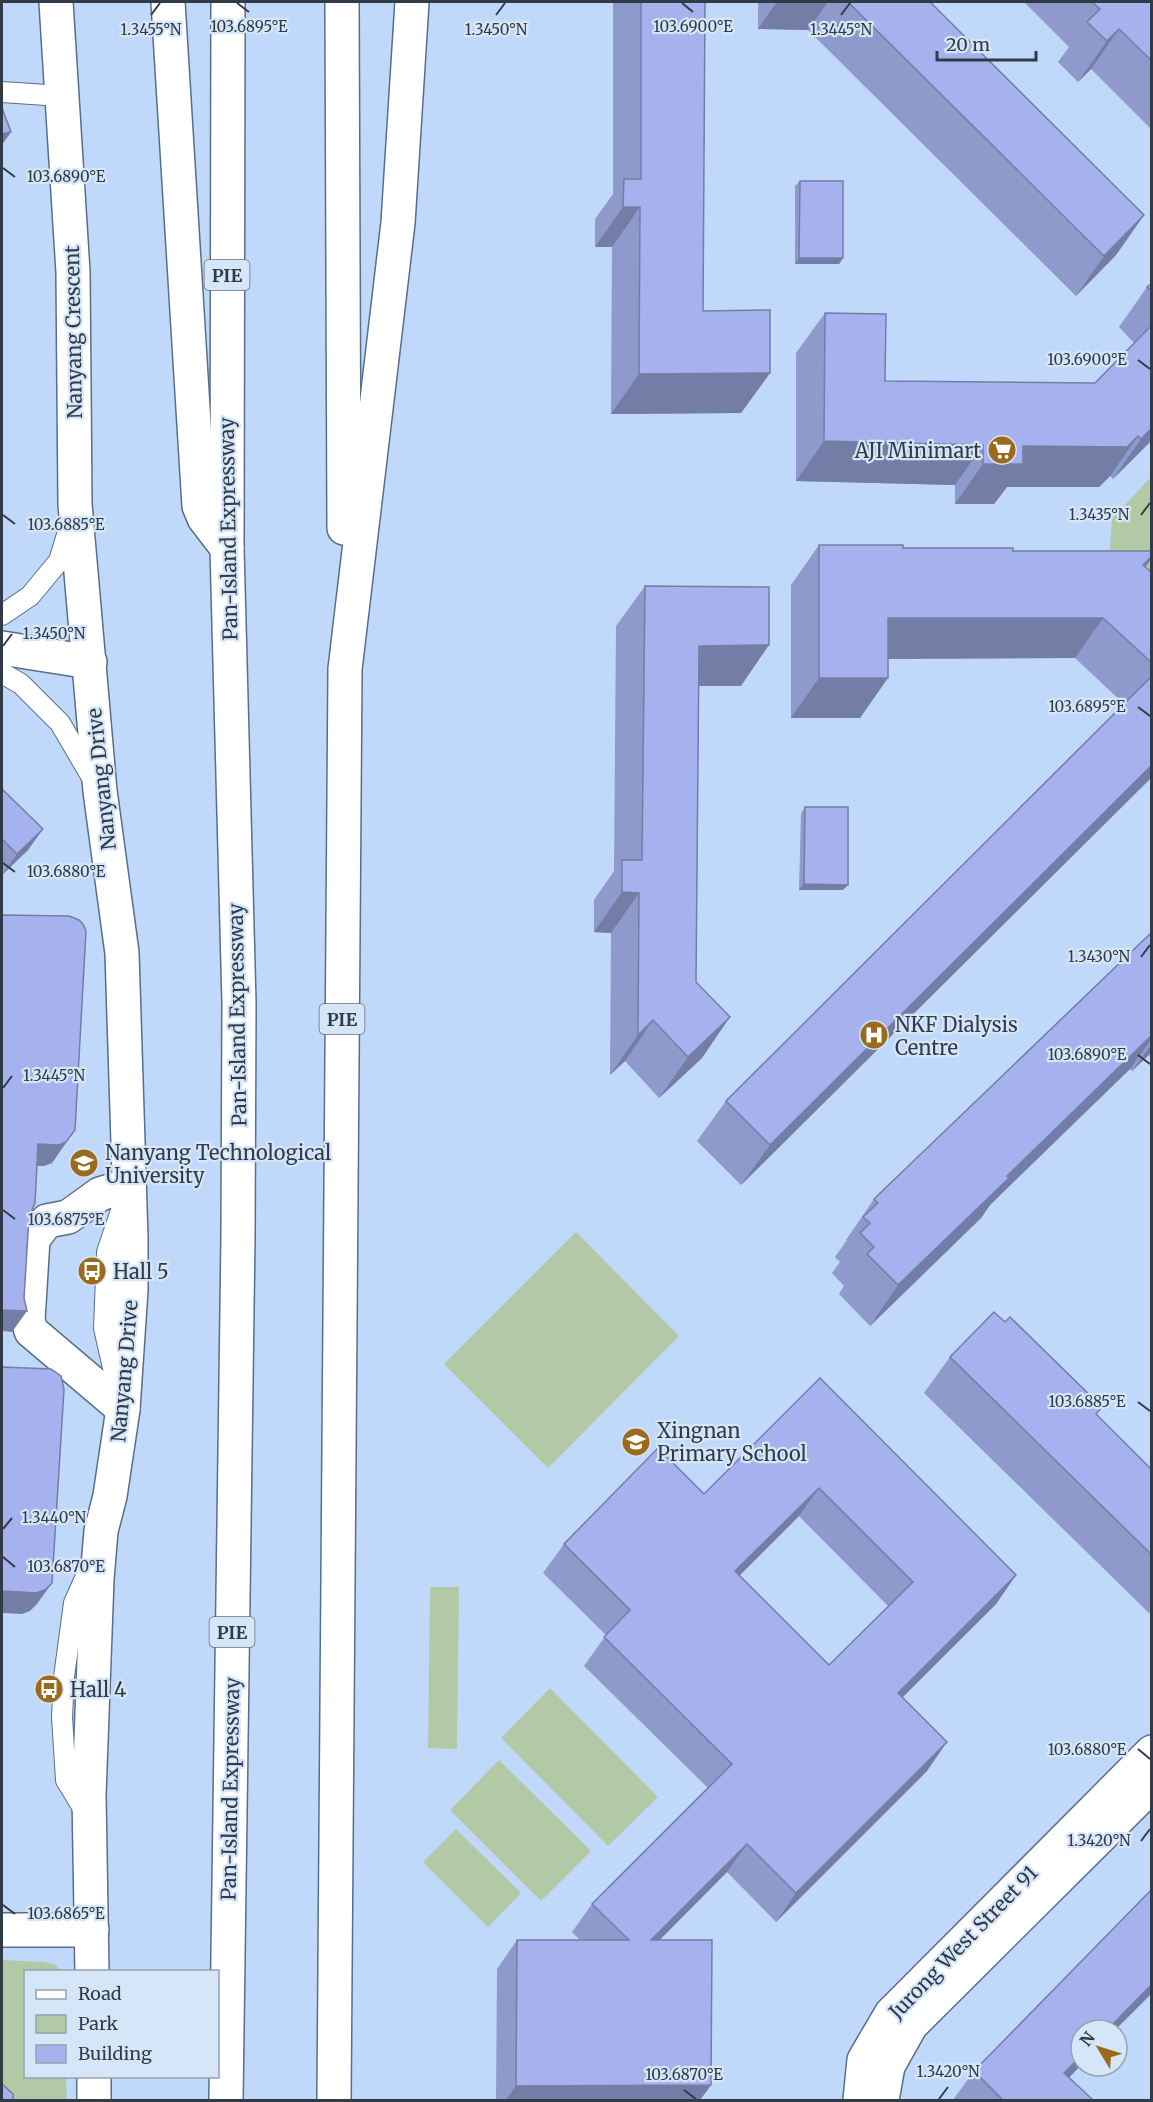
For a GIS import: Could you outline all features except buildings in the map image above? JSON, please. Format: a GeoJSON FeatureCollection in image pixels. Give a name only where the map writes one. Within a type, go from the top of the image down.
{"type":"FeatureCollection","features":[{"type":"Feature","properties":{"kind":"main road","name":"Nanyang Crescent"},"geometry":{"type":"LineString","coordinates":[[56,2],[73,272],[75,504],[90,662]]}},
{"type":"Feature","properties":{"kind":"main road"},"geometry":{"type":"LineString","coordinates":[[168,2],[199,506],[204,518],[227,548]]}},
{"type":"Feature","properties":{"kind":"main road","name":"Pan-Island Expressway"},"geometry":{"type":"LineString","coordinates":[[226,2100],[239,1003],[227,548],[228,2]]}},
{"type":"Feature","properties":{"kind":"main road","name":"PIE"},"geometry":{"type":"LineString","coordinates":[[334,2100],[345,669],[342,2]]}},
{"type":"Feature","properties":{"kind":"main road"},"geometry":{"type":"LineString","coordinates":[[345,669],[398,223],[412,2]]}},
{"type":"Feature","properties":{"kind":"main road"},"geometry":{"type":"LineString","coordinates":[[2,648],[90,662]]}},
{"type":"Feature","properties":{"kind":"main road","name":"Nanyang Drive"},"geometry":{"type":"LineString","coordinates":[[90,662],[100,791],[122,952],[131,1290],[123,1409],[100,1546],[97,1579],[90,1819],[92,1970]]}},
{"type":"Feature","properties":{"kind":"main road","name":"PIE"},"geometry":{"type":"LineString","coordinates":[[328,2100],[345,669]]}},
{"type":"Feature","properties":{"kind":"main road"},"geometry":{"type":"LineString","coordinates":[[123,1409],[31,1331],[28,1320],[33,1239],[38,1230],[47,1221],[68,1217],[100,1194],[129,1185]]}},
{"type":"Feature","properties":{"kind":"main road","name":"Jurong West Street 91"},"geometry":{"type":"LineString","coordinates":[[860,2100],[864,2060],[891,2014],[1152,1752]]}},
{"type":"Feature","properties":{"kind":"main road","name":"Jurong West Street 91"},"geometry":{"type":"LineString","coordinates":[[882,2100],[888,2066],[911,2025],[1152,1785]]}},
{"type":"Feature","properties":{"kind":"main road"},"geometry":{"type":"LineString","coordinates":[[2,1930],[92,1930]]}},
{"type":"Feature","properties":{"kind":"main road"},"geometry":{"type":"LineString","coordinates":[[94,2078],[94,2100]]}},
{"type":"Feature","properties":{"kind":"lane"},"geometry":{"type":"LineString","coordinates":[[2,92],[61,96]]}},
{"type":"Feature","properties":{"kind":"lane"},"geometry":{"type":"LineString","coordinates":[[2,615],[30,596],[59,561],[75,504]]}},
{"type":"Feature","properties":{"kind":"lane"},"geometry":{"type":"LineString","coordinates":[[2,673],[21,684],[60,723],[100,791]]}},
{"type":"Feature","properties":{"kind":"green space"},"geometry":{"type":"Polygon","coordinates":[[[1151,477],[1151,632],[1107,588],[1112,519],[1151,477]]]}},
{"type":"Feature","properties":{"kind":"green space"},"geometry":{"type":"Polygon","coordinates":[[[576,1232],[679,1336],[548,1468],[444,1364],[576,1232]]]}},
{"type":"Feature","properties":{"kind":"green space"},"geometry":{"type":"Polygon","coordinates":[[[430,1587],[459,1587],[457,1749],[428,1748],[430,1587]]]}},
{"type":"Feature","properties":{"kind":"green space"},"geometry":{"type":"Polygon","coordinates":[[[550,1688],[658,1797],[608,1846],[501,1738],[550,1688]]]}},
{"type":"Feature","properties":{"kind":"green space"},"geometry":{"type":"Polygon","coordinates":[[[499,1760],[591,1851],[541,1901],[450,1810],[499,1760]]]}},
{"type":"Feature","properties":{"kind":"green space"},"geometry":{"type":"Polygon","coordinates":[[[456,1829],[521,1893],[488,1927],[423,1862],[456,1829]]]}},
{"type":"Feature","properties":{"kind":"green space"},"geometry":{"type":"Polygon","coordinates":[[[2,1960],[44,1962],[56,1965],[59,1970],[24,1970],[24,2078],[66,2078],[67,2100],[2,2100],[2,1960]]]}},
{"type":"Feature","properties":{"kind":"place","name":"AJI Minimart"},"geometry":{"type":"Point","coordinates":[1002,450]}},
{"type":"Feature","properties":{"kind":"place","name":"NKF Dialysis Centre"},"geometry":{"type":"Point","coordinates":[874,1035]}},
{"type":"Feature","properties":{"kind":"place","name":"Nanyang Technological University"},"geometry":{"type":"Point","coordinates":[84,1163]}},
{"type":"Feature","properties":{"kind":"place","name":"Hall 5"},"geometry":{"type":"Point","coordinates":[92,1271]}},
{"type":"Feature","properties":{"kind":"place","name":"Xingnan Primary School"},"geometry":{"type":"Point","coordinates":[636,1442]}},
{"type":"Feature","properties":{"kind":"place","name":"Hall 4"},"geometry":{"type":"Point","coordinates":[49,1689]}}]}
